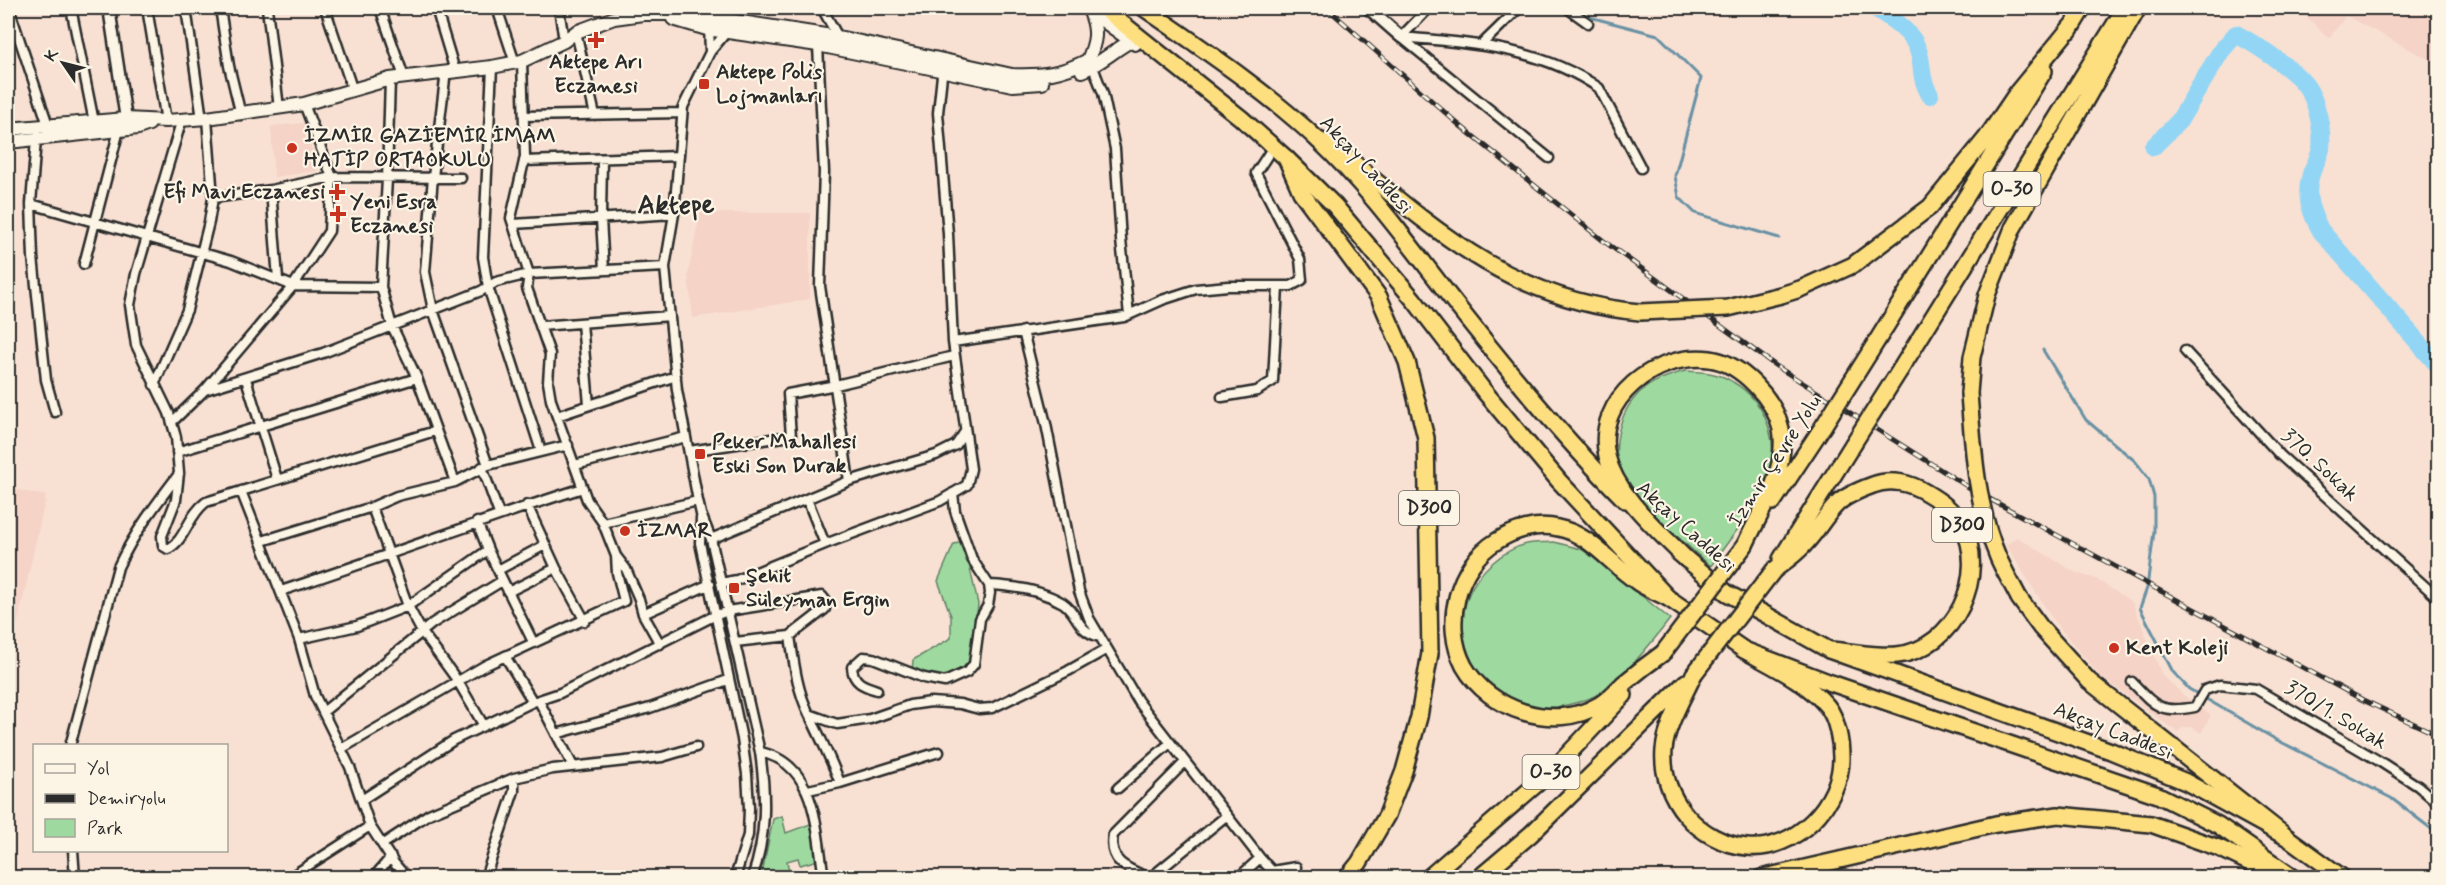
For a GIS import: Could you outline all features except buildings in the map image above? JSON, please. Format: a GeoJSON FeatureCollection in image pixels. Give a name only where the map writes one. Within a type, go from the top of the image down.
{"type":"FeatureCollection","features":[{"type":"Feature","properties":{"kind":"highway","name":"Akçay Caddesi"},"geometry":{"type":"LineString","coordinates":[[1144,8],[1238,73],[1318,140],[1389,218],[1449,296],[1581,457],[1687,560],[1727,593],[1829,650],[2111,751],[2186,782],[2288,838],[2343,878]]}},
{"type":"Feature","properties":{"kind":"highway","name":"İzmir Çevre Yolu"},"geometry":{"type":"LineString","coordinates":[[1428,878],[1554,769],[1663,653],[1745,545],[1824,425],[2084,8]]}},
{"type":"Feature","properties":{"kind":"highway","name":"O-30"},"geometry":{"type":"LineString","coordinates":[[1479,878],[1531,834],[1694,674],[1774,570],[2125,8]]}},
{"type":"Feature","properties":{"kind":"highway"},"geometry":{"type":"LineString","coordinates":[[2138,8],[2013,228],[1987,295],[1972,357],[1969,393],[1973,453],[1981,502],[1998,556],[2019,598],[2041,627],[2089,681],[2288,838]]}},
{"type":"Feature","properties":{"kind":"highway","name":"Akçay Caddesi"},"geometry":{"type":"LineString","coordinates":[[1093,9],[1189,76],[1286,158],[1335,206],[1407,291],[1484,391],[1559,482],[1668,598],[1744,650],[1832,683],[2158,795],[2218,825],[2294,878]]}},
{"type":"Feature","properties":{"kind":"highway"},"geometry":{"type":"LineString","coordinates":[[1318,140],[1332,145],[1423,219],[1483,263],[1534,288],[1563,298],[1619,310],[1640,312],[1728,308],[1800,289],[1853,265],[1930,207],[1987,137],[2019,90],[2074,23]]}},
{"type":"Feature","properties":{"kind":"highway","name":"D300"},"geometry":{"type":"LineString","coordinates":[[1286,158],[1301,192],[1379,297],[1407,362],[1426,438],[1430,653],[1419,717],[1404,771],[1387,815],[1359,863],[1347,878]]}},
{"type":"Feature","properties":{"kind":"highway"},"geometry":{"type":"LineString","coordinates":[[1687,560],[1624,491],[1612,471],[1605,440],[1608,421],[1627,388],[1659,367],[1676,362],[1711,359],[1725,365],[1753,382],[1765,396],[1775,414],[1781,430],[1777,475],[1745,545]]}},
{"type":"Feature","properties":{"kind":"highway","name":"D300"},"geometry":{"type":"LineString","coordinates":[[1774,570],[1800,549],[1839,502],[1875,484],[1902,482],[1916,487],[1939,501],[1958,518],[1971,555],[1969,588],[1959,614],[1938,637],[1918,648],[1898,655],[1829,650]]}},
{"type":"Feature","properties":{"kind":"highway"},"geometry":{"type":"LineString","coordinates":[[1663,653],[1598,705],[1567,716],[1541,716],[1522,712],[1496,699],[1474,679],[1465,667],[1457,651],[1456,601],[1460,584],[1479,554],[1507,535],[1522,529],[1555,527],[1574,532],[1636,581],[1668,598]]}},
{"type":"Feature","properties":{"kind":"highway"},"geometry":{"type":"LineString","coordinates":[[1694,674],[1673,719],[1664,750],[1668,783],[1679,808],[1701,830],[1747,848],[1774,844],[1806,830],[1828,803],[1842,772],[1841,741],[1828,707],[1803,685],[1744,650]]}},
{"type":"Feature","properties":{"kind":"highway"},"geometry":{"type":"LineString","coordinates":[[1761,878],[1996,824],[2058,815],[2151,824],[2219,848],[2281,878]]}},
{"type":"Feature","properties":{"kind":"main road"},"geometry":{"type":"LineString","coordinates":[[1093,9],[1131,41],[1189,76]]}},
{"type":"Feature","properties":{"kind":"main road"},"geometry":{"type":"LineString","coordinates":[[730,26],[818,45],[1012,75],[1041,76],[1068,71],[1088,60],[1096,42],[1097,27],[1093,9]]}},
{"type":"Feature","properties":{"kind":"main road"},"geometry":{"type":"LineString","coordinates":[[8,129],[126,119],[160,121],[205,119],[304,104],[390,79],[518,62],[564,41],[576,32],[614,18],[643,11],[709,24],[838,37],[1013,85],[1052,81],[1093,67],[1117,48],[1131,41]]}},
{"type":"Feature","properties":{"kind":"main road"},"geometry":{"type":"LineString","coordinates":[[8,142],[138,128],[160,121]]}},
{"type":"Feature","properties":{"kind":"street"},"geometry":{"type":"LineString","coordinates":[[9,8],[48,125]]}},
{"type":"Feature","properties":{"kind":"street"},"geometry":{"type":"LineString","coordinates":[[71,8],[94,122]]}},
{"type":"Feature","properties":{"kind":"street"},"geometry":{"type":"LineString","coordinates":[[109,8],[126,119]]}},
{"type":"Feature","properties":{"kind":"street"},"geometry":{"type":"LineString","coordinates":[[147,8],[160,121]]}},
{"type":"Feature","properties":{"kind":"street"},"geometry":{"type":"LineString","coordinates":[[154,385],[187,310],[213,198],[205,119],[186,8]]}},
{"type":"Feature","properties":{"kind":"street"},"geometry":{"type":"LineString","coordinates":[[220,8],[229,66],[241,115]]}},
{"type":"Feature","properties":{"kind":"street"},"geometry":{"type":"LineString","coordinates":[[267,8],[279,108]]}},
{"type":"Feature","properties":{"kind":"street"},"geometry":{"type":"LineString","coordinates":[[325,8],[353,90]]}},
{"type":"Feature","properties":{"kind":"street"},"geometry":{"type":"LineString","coordinates":[[380,8],[404,77]]}},
{"type":"Feature","properties":{"kind":"street"},"geometry":{"type":"LineString","coordinates":[[436,8],[451,71],[433,177],[425,272],[433,310],[499,514]]}},
{"type":"Feature","properties":{"kind":"street"},"geometry":{"type":"LineString","coordinates":[[497,8],[518,62],[524,116],[524,161],[511,218],[529,274],[527,288],[550,354],[548,382],[551,400],[587,500],[603,523],[616,555],[626,569],[643,615],[660,644]]}},
{"type":"Feature","properties":{"kind":"street"},"geometry":{"type":"LineString","coordinates":[[559,8],[564,41]]}},
{"type":"Feature","properties":{"kind":"street"},"geometry":{"type":"LineString","coordinates":[[1368,8],[1549,158]]}},
{"type":"Feature","properties":{"kind":"street"},"geometry":{"type":"LineString","coordinates":[[1401,37],[1429,8]]}},
{"type":"Feature","properties":{"kind":"street"},"geometry":{"type":"LineString","coordinates":[[1482,44],[1519,8]]}},
{"type":"Feature","properties":{"kind":"street"},"geometry":{"type":"LineString","coordinates":[[1567,8],[1588,23]]}},
{"type":"Feature","properties":{"kind":"street"},"geometry":{"type":"LineString","coordinates":[[826,9],[838,37]]}},
{"type":"Feature","properties":{"kind":"street"},"geometry":{"type":"LineString","coordinates":[[709,24],[710,51]]}},
{"type":"Feature","properties":{"kind":"street"},"geometry":{"type":"LineString","coordinates":[[730,26],[710,51],[683,107],[674,214],[665,267],[676,376],[698,501],[711,539],[760,752],[764,782],[763,832],[752,878]]}},
{"type":"Feature","properties":{"kind":"street"},"geometry":{"type":"LineString","coordinates":[[576,32],[595,115]]}},
{"type":"Feature","properties":{"kind":"street"},"geometry":{"type":"LineString","coordinates":[[1401,37],[1501,47],[1560,67],[1599,88],[1641,168]]}},
{"type":"Feature","properties":{"kind":"street"},"geometry":{"type":"LineString","coordinates":[[818,45],[824,172],[820,286],[849,481]]}},
{"type":"Feature","properties":{"kind":"street"},"geometry":{"type":"LineString","coordinates":[[721,583],[737,580],[897,518],[967,485],[971,469],[954,356],[948,234],[938,113],[943,65]]}},
{"type":"Feature","properties":{"kind":"street"},"geometry":{"type":"LineString","coordinates":[[492,67],[483,257],[488,287],[541,450]]}},
{"type":"Feature","properties":{"kind":"street"},"geometry":{"type":"LineString","coordinates":[[1093,67],[1103,93],[1115,149],[1129,315]]}},
{"type":"Feature","properties":{"kind":"street"},"geometry":{"type":"LineString","coordinates":[[390,79],[381,287],[392,326],[417,378],[455,482]]}},
{"type":"Feature","properties":{"kind":"street"},"geometry":{"type":"LineString","coordinates":[[172,422],[205,390],[293,286],[329,231],[332,177],[304,104]]}},
{"type":"Feature","properties":{"kind":"street"},"geometry":{"type":"LineString","coordinates":[[524,116],[682,113]]}},
{"type":"Feature","properties":{"kind":"street"},"geometry":{"type":"LineString","coordinates":[[182,119],[147,236],[130,305],[136,345],[172,422],[176,436],[179,473],[176,500],[162,536],[163,546],[168,549],[176,545],[195,509],[206,502],[435,431]]}},
{"type":"Feature","properties":{"kind":"street"},"geometry":{"type":"LineString","coordinates":[[84,264],[118,130]]}},
{"type":"Feature","properties":{"kind":"street"},"geometry":{"type":"LineString","coordinates":[[36,139],[31,204],[33,257],[46,380],[55,412]]}},
{"type":"Feature","properties":{"kind":"street"},"geometry":{"type":"LineString","coordinates":[[953,342],[1129,315],[1162,300],[1196,289],[1228,286],[1291,286],[1302,279],[1300,259],[1256,173],[1273,147]]}},
{"type":"Feature","properties":{"kind":"street"},"geometry":{"type":"LineString","coordinates":[[524,161],[679,156]]}},
{"type":"Feature","properties":{"kind":"street"},"geometry":{"type":"LineString","coordinates":[[602,159],[601,219],[604,270]]}},
{"type":"Feature","properties":{"kind":"street"},"geometry":{"type":"LineString","coordinates":[[213,198],[271,190],[332,177],[461,178]]}},
{"type":"Feature","properties":{"kind":"street"},"geometry":{"type":"LineString","coordinates":[[271,190],[278,279]]}},
{"type":"Feature","properties":{"kind":"street"},"geometry":{"type":"LineString","coordinates":[[31,204],[202,253],[293,286],[381,287]]}},
{"type":"Feature","properties":{"kind":"street"},"geometry":{"type":"LineString","coordinates":[[513,224],[674,214]]}},
{"type":"Feature","properties":{"kind":"street"},"geometry":{"type":"LineString","coordinates":[[205,390],[323,353],[433,310],[495,282],[529,274],[665,267]]}},
{"type":"Feature","properties":{"kind":"street"},"geometry":{"type":"LineString","coordinates":[[1222,397],[1257,391],[1273,381],[1278,287]]}},
{"type":"Feature","properties":{"kind":"street"},"geometry":{"type":"LineString","coordinates":[[540,326],[670,316]]}},
{"type":"Feature","properties":{"kind":"street"},"geometry":{"type":"LineString","coordinates":[[582,323],[589,405]]}},
{"type":"Feature","properties":{"kind":"street"},"geometry":{"type":"LineString","coordinates":[[1023,331],[1046,424],[1078,591],[1089,618],[1138,701],[1169,744],[1260,858],[1272,871],[1296,867]]}},
{"type":"Feature","properties":{"kind":"street","name":"370. Sokak"},"geometry":{"type":"LineString","coordinates":[[2185,351],[2280,455],[2439,598]]}},
{"type":"Feature","properties":{"kind":"street"},"geometry":{"type":"LineString","coordinates":[[689,451],[791,436],[788,394],[836,386],[954,356]]}},
{"type":"Feature","properties":{"kind":"street"},"geometry":{"type":"LineString","coordinates":[[557,416],[676,376]]}},
{"type":"Feature","properties":{"kind":"street"},"geometry":{"type":"LineString","coordinates":[[177,452],[417,378]]}},
{"type":"Feature","properties":{"kind":"street"},"geometry":{"type":"LineString","coordinates":[[246,379],[277,479]]}},
{"type":"Feature","properties":{"kind":"street"},"geometry":{"type":"LineString","coordinates":[[711,539],[849,481],[936,455],[956,445],[964,433]]}},
{"type":"Feature","properties":{"kind":"street"},"geometry":{"type":"LineString","coordinates":[[575,465],[686,437]]}},
{"type":"Feature","properties":{"kind":"street"},"geometry":{"type":"LineString","coordinates":[[262,541],[372,507],[397,496],[455,482],[485,466],[568,445]]}},
{"type":"Feature","properties":{"kind":"street"},"geometry":{"type":"LineString","coordinates":[[71,744],[118,567],[129,543],[148,513],[179,473]]}},
{"type":"Feature","properties":{"kind":"street"},"geometry":{"type":"LineString","coordinates":[[281,591],[391,555],[499,514],[583,488]]}},
{"type":"Feature","properties":{"kind":"street"},"geometry":{"type":"LineString","coordinates":[[241,491],[299,639],[315,696],[363,799],[370,826],[407,878]]}},
{"type":"Feature","properties":{"kind":"street"},"geometry":{"type":"LineString","coordinates":[[878,690],[860,684],[852,674],[852,667],[863,657],[873,658],[924,678],[945,682],[967,672],[974,664],[980,619],[988,605],[990,593],[989,585],[972,559],[955,511],[953,493]]}},
{"type":"Feature","properties":{"kind":"street"},"geometry":{"type":"LineString","coordinates":[[807,499],[825,544]]}},
{"type":"Feature","properties":{"kind":"street"},"geometry":{"type":"LineString","coordinates":[[603,523],[698,501]]}},
{"type":"Feature","properties":{"kind":"street"},"geometry":{"type":"LineString","coordinates":[[527,505],[556,568],[585,621]]}},
{"type":"Feature","properties":{"kind":"street"},"geometry":{"type":"LineString","coordinates":[[372,507],[408,606],[422,632],[458,680],[484,726]]}},
{"type":"Feature","properties":{"kind":"street"},"geometry":{"type":"LineString","coordinates":[[701,514],[700,543],[742,739],[750,808],[748,835],[735,878]]}},
{"type":"Feature","properties":{"kind":"street"},"geometry":{"type":"LineString","coordinates":[[477,522],[502,581],[533,642]]}},
{"type":"Feature","properties":{"kind":"street"},"geometry":{"type":"LineString","coordinates":[[498,570],[545,545]]}},
{"type":"Feature","properties":{"kind":"street"},"geometry":{"type":"LineString","coordinates":[[299,639],[357,626],[408,606],[488,550]]}},
{"type":"Feature","properties":{"kind":"street"},"geometry":{"type":"LineString","coordinates":[[341,749],[458,680],[533,642],[585,621],[624,601],[617,573],[616,555]]}},
{"type":"Feature","properties":{"kind":"street"},"geometry":{"type":"LineString","coordinates":[[508,592],[556,568]]}},
{"type":"Feature","properties":{"kind":"street"},"geometry":{"type":"LineString","coordinates":[[323,712],[422,632],[502,581]]}},
{"type":"Feature","properties":{"kind":"street"},"geometry":{"type":"LineString","coordinates":[[643,615],[710,584]]}},
{"type":"Feature","properties":{"kind":"street"},"geometry":{"type":"LineString","coordinates":[[989,585],[1022,588],[1064,604],[1081,628],[1090,635],[1100,638]]}},
{"type":"Feature","properties":{"kind":"street"},"geometry":{"type":"LineString","coordinates":[[363,799],[454,740],[660,644],[714,616],[728,611],[822,596],[826,602],[825,609],[790,636],[735,642]]}},
{"type":"Feature","properties":{"kind":"street"},"geometry":{"type":"LineString","coordinates":[[790,636],[797,681],[840,783]]}},
{"type":"Feature","properties":{"kind":"street"},"geometry":{"type":"LineString","coordinates":[[809,714],[837,724],[870,719],[910,705],[931,702],[960,704],[979,709],[992,708],[1068,672],[1107,649]]}},
{"type":"Feature","properties":{"kind":"street"},"geometry":{"type":"LineString","coordinates":[[505,656],[556,734],[573,766]]}},
{"type":"Feature","properties":{"kind":"street"},"geometry":{"type":"LineString","coordinates":[[556,734],[650,708],[728,680]]}},
{"type":"Feature","properties":{"kind":"street","name":"370/1. Sokak"},"geometry":{"type":"LineString","coordinates":[[2132,682],[2158,707],[2173,712],[2195,707],[2205,690],[2220,686],[2256,689],[2379,761],[2418,786],[2439,803]]}},
{"type":"Feature","properties":{"kind":"street"},"geometry":{"type":"LineString","coordinates":[[1118,788],[1169,744]]}},
{"type":"Feature","properties":{"kind":"street"},"geometry":{"type":"LineString","coordinates":[[383,844],[429,814],[514,778],[573,766],[662,757],[696,747]]}},
{"type":"Feature","properties":{"kind":"street"},"geometry":{"type":"LineString","coordinates":[[760,752],[784,761],[798,774],[808,790],[824,878]]}},
{"type":"Feature","properties":{"kind":"street"},"geometry":{"type":"LineString","coordinates":[[808,790],[840,783],[939,752]]}},
{"type":"Feature","properties":{"kind":"street"},"geometry":{"type":"LineString","coordinates":[[1185,762],[1113,835],[1112,844],[1116,858],[1126,868],[1150,878],[1226,816]]}},
{"type":"Feature","properties":{"kind":"street"},"geometry":{"type":"LineString","coordinates":[[485,878],[514,791],[514,778]]}},
{"type":"Feature","properties":{"kind":"street"},"geometry":{"type":"LineString","coordinates":[[290,878],[370,826]]}},
{"type":"Feature","properties":{"kind":"street"},"geometry":{"type":"LineString","coordinates":[[73,852],[75,878]]}},
{"type":"Feature","properties":{"kind":"street"},"geometry":{"type":"LineString","coordinates":[[372,878],[391,857]]}},
{"type":"Feature","properties":{"kind":"street"},"geometry":{"type":"LineString","coordinates":[[1238,878],[1260,858]]}},
{"type":"Feature","properties":{"kind":"shaded area"},"geometry":{"type":"Polygon","coordinates":[[[2297,8],[2438,8],[2438,64],[2346,16],[2329,38],[2297,8]]]}},
{"type":"Feature","properties":{"kind":"shaded area","name":"İZMİR GAZİEMİR İMAM HATİP ORTAOKULU"},"geometry":{"type":"Polygon","coordinates":[[[305,123],[317,171],[274,177],[271,126],[305,123]]]}},
{"type":"Feature","properties":{"kind":"shaded area"},"geometry":{"type":"Polygon","coordinates":[[[700,213],[810,213],[810,299],[693,318],[688,275],[700,213]]]}},
{"type":"Feature","properties":{"kind":"shaded area"},"geometry":{"type":"Polygon","coordinates":[[[8,488],[46,496],[10,657],[8,656],[8,488]]]}},
{"type":"Feature","properties":{"kind":"shaded area","name":"Kent Koleji"},"geometry":{"type":"Polygon","coordinates":[[[2017,537],[2076,573],[2094,578],[2132,602],[2162,675],[2187,698],[2211,715],[2201,733],[2192,727],[2184,727],[2177,732],[2100,676],[2054,621],[2006,545],[2017,537]]]}},
{"type":"Feature","properties":{"kind":"green space"},"geometry":{"type":"Polygon","coordinates":[[[1685,371],[1721,376],[1745,391],[1756,402],[1763,414],[1772,442],[1770,471],[1765,486],[1747,516],[1711,566],[1638,502],[1622,480],[1618,467],[1617,440],[1624,415],[1631,403],[1649,385],[1685,371]]]}},
{"type":"Feature","properties":{"kind":"green space"},"geometry":{"type":"Polygon","coordinates":[[[964,542],[978,604],[972,664],[944,679],[912,671],[913,660],[951,638],[951,616],[938,581],[954,544],[964,542]]]}},
{"type":"Feature","properties":{"kind":"green space"},"geometry":{"type":"Polygon","coordinates":[[[1554,542],[1581,549],[1603,564],[1670,619],[1640,656],[1605,690],[1572,704],[1537,707],[1511,700],[1489,684],[1473,664],[1464,639],[1464,613],[1472,588],[1491,564],[1522,545],[1554,542]]]}},
{"type":"Feature","properties":{"kind":"green space"},"geometry":{"type":"Polygon","coordinates":[[[782,816],[786,833],[813,823],[819,860],[800,865],[798,858],[787,861],[789,871],[761,878],[773,819],[782,816]]]}},
{"type":"Feature","properties":{"kind":"waterway"},"geometry":{"type":"LineString","coordinates":[[1875,8],[1900,26],[1915,43],[1920,56],[1924,83],[1930,95]]}},
{"type":"Feature","properties":{"kind":"waterway"},"geometry":{"type":"LineString","coordinates":[[1582,15],[1658,35],[1701,78],[1675,176],[1679,197],[1695,213],[1779,238]]}},
{"type":"Feature","properties":{"kind":"waterway"},"geometry":{"type":"LineString","coordinates":[[2153,147],[2179,121],[2221,51],[2236,34],[2284,65],[2306,86],[2318,116],[2321,149],[2311,174],[2308,190],[2317,224],[2438,365]]}},
{"type":"Feature","properties":{"kind":"waterway"},"geometry":{"type":"LineString","coordinates":[[2043,350],[2086,420],[2135,461],[2149,479],[2154,497],[2154,531],[2147,588],[2140,608],[2173,672],[2189,689],[2275,739],[2391,798],[2438,834]]}},
{"type":"Feature","properties":{"kind":"railway"},"geometry":{"type":"LineString","coordinates":[[1327,8],[1458,124],[1605,242],[1776,366],[1973,490],[2363,700],[2438,735]]}},
{"type":"Feature","properties":{"kind":"place","name":"Aktepe Arı Eczanesi"},"geometry":{"type":"Point","coordinates":[596,40]}},
{"type":"Feature","properties":{"kind":"place","name":"Aktepe Polis Lojmanları"},"geometry":{"type":"Point","coordinates":[704,84]}},
{"type":"Feature","properties":{"kind":"place","name":"İZMİR GAZİEMİR İMAM HATİP ORTAOKULU"},"geometry":{"type":"Point","coordinates":[292,148]}},
{"type":"Feature","properties":{"kind":"place","name":"Efi Mavi Eczanesi"},"geometry":{"type":"Point","coordinates":[337,192]}},
{"type":"Feature","properties":{"kind":"place","name":"Yeni Esra Eczanesi"},"geometry":{"type":"Point","coordinates":[338,214]}},
{"type":"Feature","properties":{"kind":"place","name":"Peker Mahallesi Eski Son Durak"},"geometry":{"type":"Point","coordinates":[700,454]}},
{"type":"Feature","properties":{"kind":"place","name":"İZMAR"},"geometry":{"type":"Point","coordinates":[625,531]}},
{"type":"Feature","properties":{"kind":"place","name":"Şehit Süleyman Ergin"},"geometry":{"type":"Point","coordinates":[734,588]}},
{"type":"Feature","properties":{"kind":"place","name":"Kent Koleji"},"geometry":{"type":"Point","coordinates":[2114,648]}},
{"type":"Feature","properties":{"kind":"district","name":"Aktepe"},"geometry":{"type":"Point","coordinates":[676,205]}}]}
